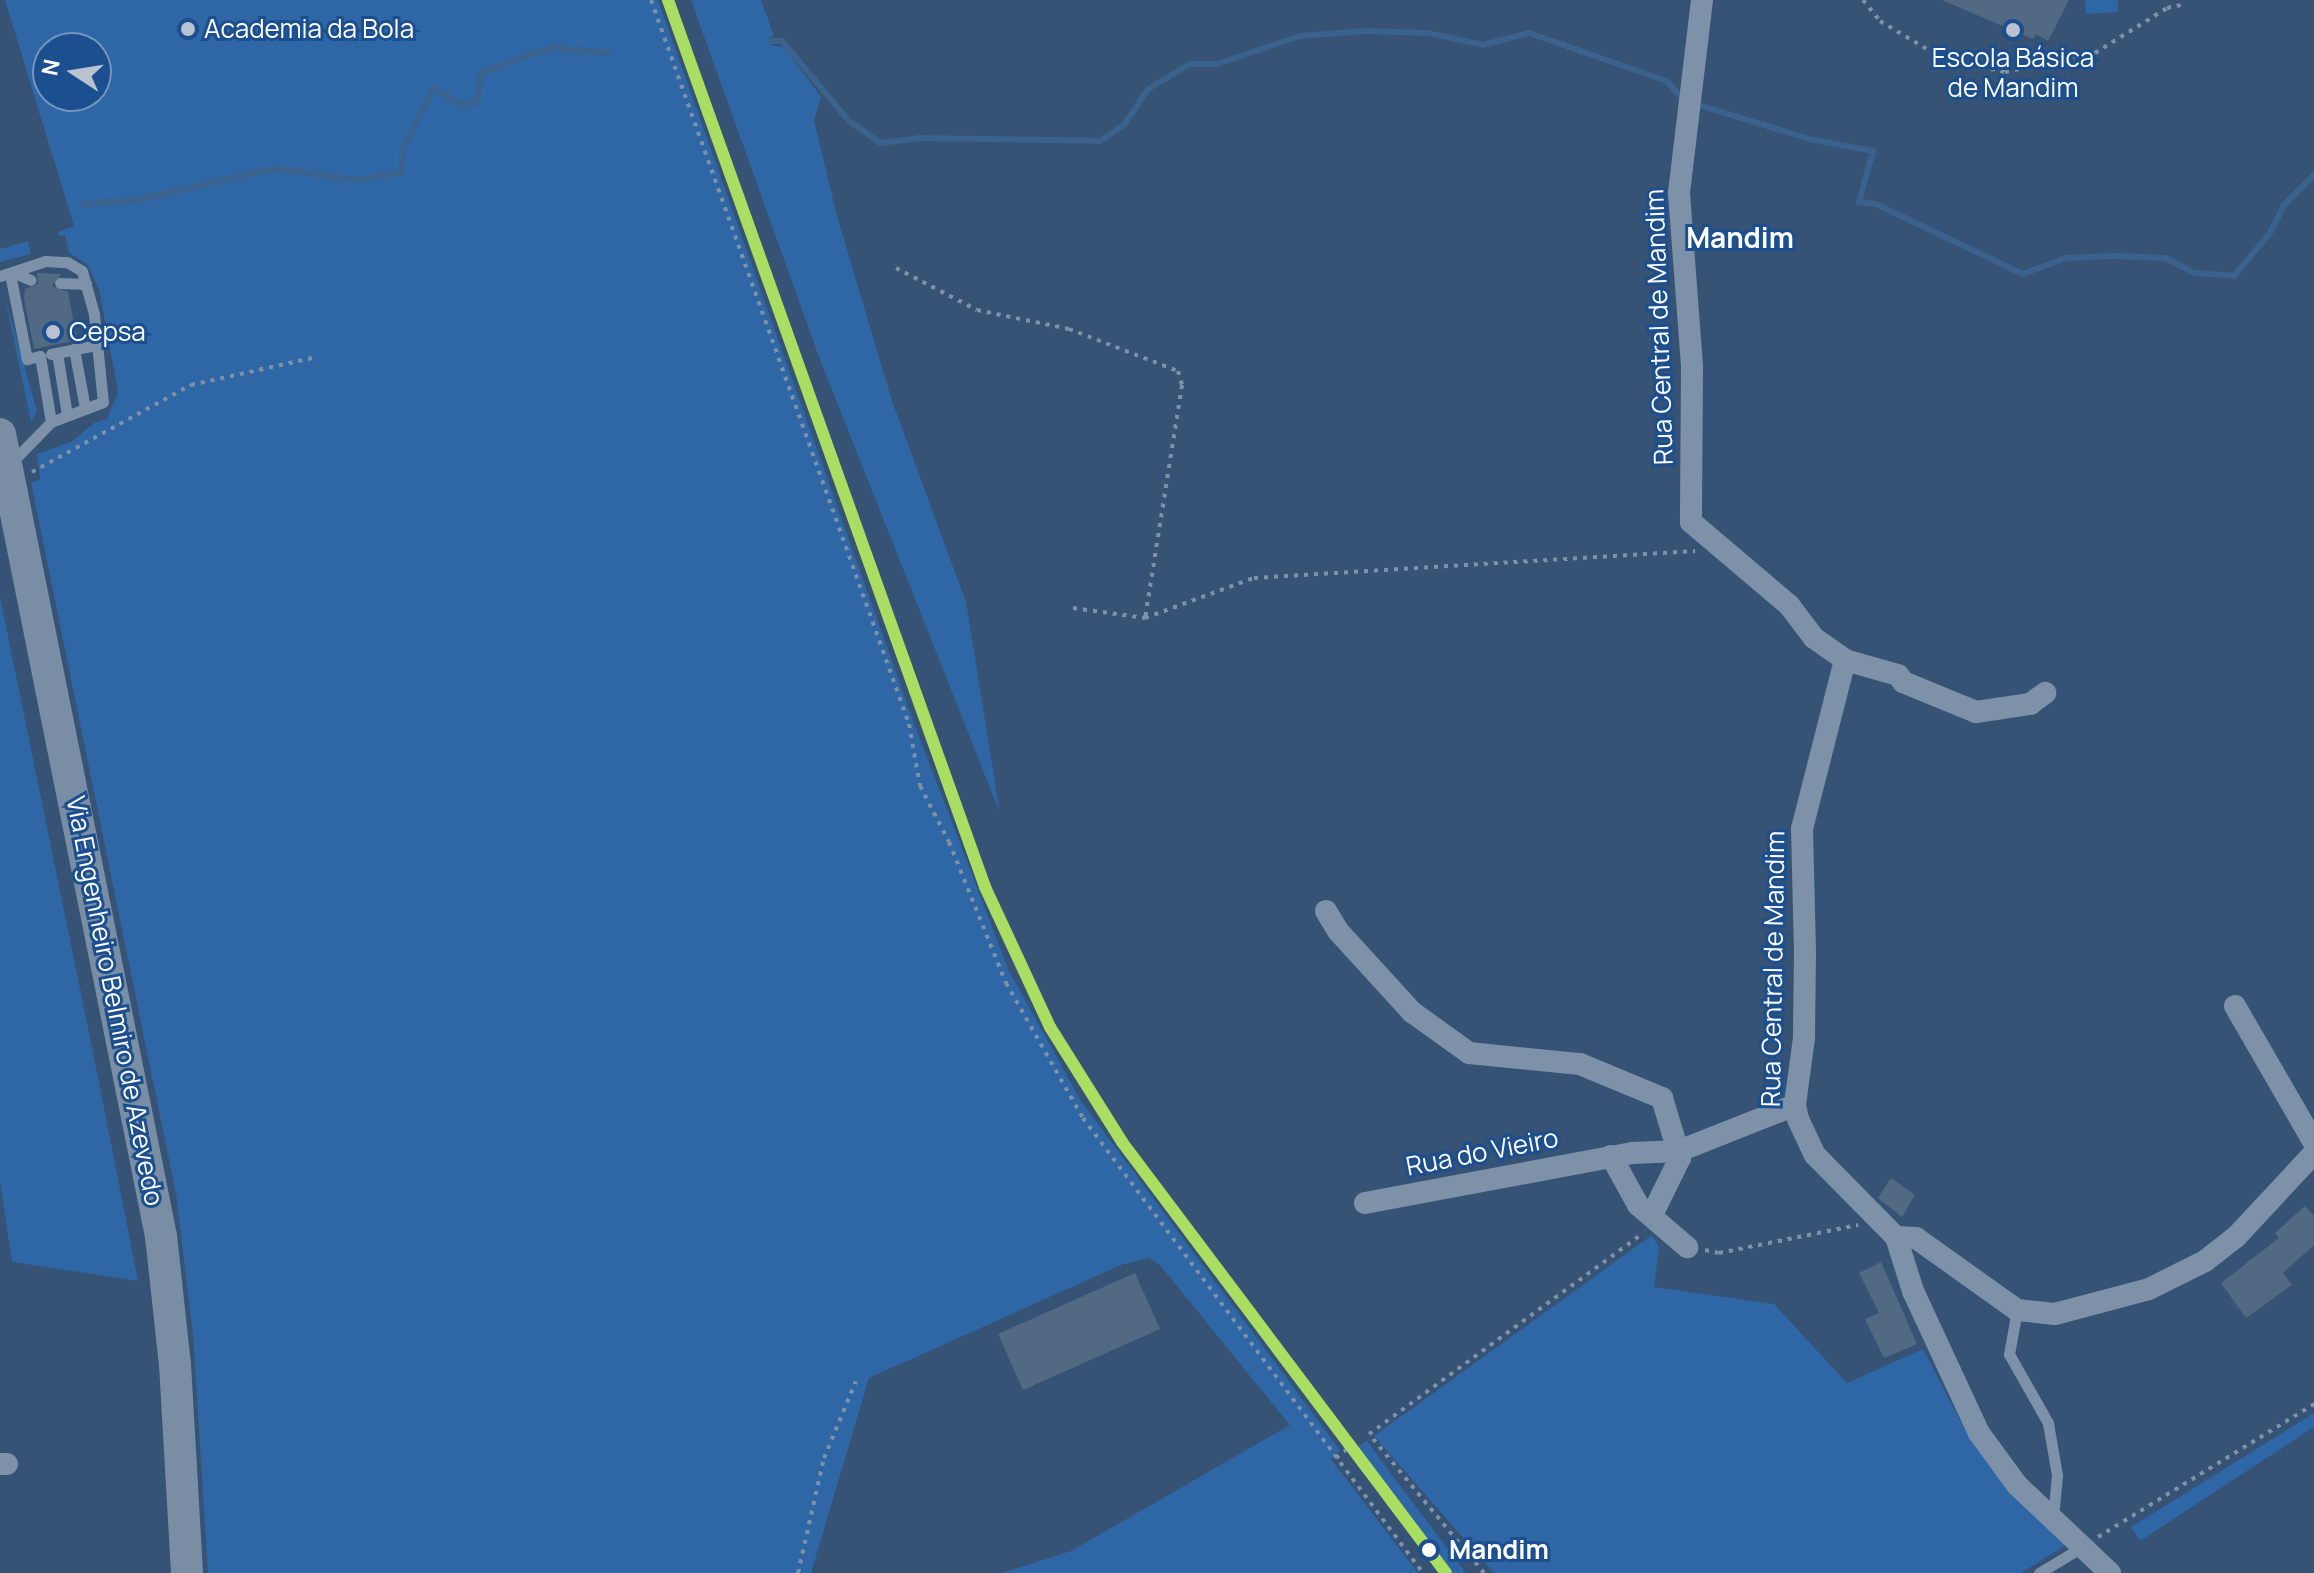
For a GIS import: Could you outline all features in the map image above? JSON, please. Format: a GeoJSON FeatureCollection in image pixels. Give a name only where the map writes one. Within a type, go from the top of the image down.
{"type":"FeatureCollection","features":[{"type":"Feature","properties":{"kind":"main road","name":"Via Engenheiro Belmiro de Azevedo"},"geometry":{"type":"LineString","coordinates":[[0,434],[161,1236],[175,1364],[187,1573]]}},
{"type":"Feature","properties":{"kind":"street","name":"Rua Central de Mandim"},"geometry":{"type":"LineString","coordinates":[[1702,0],[1679,230],[1692,367],[1691,522],[1789,605],[1814,638],[1845,660],[1802,829],[1804,1024],[1795,1105],[1815,1155],[1890,1229],[1913,1291],[1979,1433],[2017,1485],[2053,1519],[2089,1542],[2110,1573]]}},
{"type":"Feature","properties":{"kind":"street"},"geometry":{"type":"LineString","coordinates":[[1845,660],[1898,675],[1919,690],[1976,712],[2030,704],[2045,693]]}},
{"type":"Feature","properties":{"kind":"street"},"geometry":{"type":"LineString","coordinates":[[1326,911],[1338,931],[1412,1012],[1469,1053],[1580,1064],[1662,1098],[1679,1151],[1652,1215]]}},
{"type":"Feature","properties":{"kind":"street"},"geometry":{"type":"LineString","coordinates":[[2235,1006],[2314,1143]]}},
{"type":"Feature","properties":{"kind":"street","name":"Rua do Vieiro"},"geometry":{"type":"LineString","coordinates":[[1365,1203],[1611,1156],[1679,1151],[1795,1105]]}},
{"type":"Feature","properties":{"kind":"street"},"geometry":{"type":"LineString","coordinates":[[1890,1229],[1916,1238],[2017,1310],[2055,1314],[2110,1302],[2172,1279],[2236,1237],[2314,1153]]}},
{"type":"Feature","properties":{"kind":"street"},"geometry":{"type":"LineString","coordinates":[[1611,1156],[1638,1205],[1687,1247]]}},
{"type":"Feature","properties":{"kind":"lane"},"geometry":{"type":"LineString","coordinates":[[8,274],[27,263],[67,262],[82,271],[97,345],[103,402],[51,422],[8,474]]}},
{"type":"Feature","properties":{"kind":"lane"},"geometry":{"type":"LineString","coordinates":[[8,274],[31,280]]}},
{"type":"Feature","properties":{"kind":"lane"},"geometry":{"type":"LineString","coordinates":[[8,274],[27,359],[97,345]]}},
{"type":"Feature","properties":{"kind":"lane"},"geometry":{"type":"LineString","coordinates":[[60,283],[86,284]]}},
{"type":"Feature","properties":{"kind":"lane"},"geometry":{"type":"LineString","coordinates":[[74,349],[85,408]]}},
{"type":"Feature","properties":{"kind":"lane"},"geometry":{"type":"LineString","coordinates":[[57,353],[67,415]]}},
{"type":"Feature","properties":{"kind":"lane"},"geometry":{"type":"LineString","coordinates":[[40,356],[51,422]]}},
{"type":"Feature","properties":{"kind":"lane"},"geometry":{"type":"LineString","coordinates":[[2017,1310],[2009,1354],[2048,1423],[2057,1475],[2053,1519]]}},
{"type":"Feature","properties":{"kind":"lane"},"geometry":{"type":"LineString","coordinates":[[2039,1573],[2089,1542]]}},
{"type":"Feature","properties":{"kind":"path"},"geometry":{"type":"LineString","coordinates":[[651,0],[909,724],[920,786],[949,842],[1006,983],[1083,1118],[1423,1573]]}},
{"type":"Feature","properties":{"kind":"path"},"geometry":{"type":"LineString","coordinates":[[1863,0],[1880,21],[1942,58],[2005,72],[2095,53],[2167,8],[2181,5]]}},
{"type":"Feature","properties":{"kind":"path"},"geometry":{"type":"LineString","coordinates":[[896,268],[977,310],[1069,329],[1178,371],[1182,385],[1145,618]]}},
{"type":"Feature","properties":{"kind":"path"},"geometry":{"type":"LineString","coordinates":[[8,474],[47,467],[191,385],[312,358]]}},
{"type":"Feature","properties":{"kind":"path"},"geometry":{"type":"LineString","coordinates":[[1073,608],[1145,618],[1254,578],[1555,556],[1691,553],[1715,540]]}},
{"type":"Feature","properties":{"kind":"path"},"geometry":{"type":"LineString","coordinates":[[1484,1573],[1367,1436],[1642,1234],[1652,1215]]}},
{"type":"Feature","properties":{"kind":"path"},"geometry":{"type":"LineString","coordinates":[[1687,1247],[1719,1253],[1890,1229]]}},
{"type":"Feature","properties":{"kind":"path"},"geometry":{"type":"LineString","coordinates":[[798,1573],[824,1458],[856,1381]]}},
{"type":"Feature","properties":{"kind":"path"},"geometry":{"type":"LineString","coordinates":[[2089,1542],[2314,1404]]}},
{"type":"Feature","properties":{"kind":"path"},"geometry":{"type":"LineString","coordinates":[[1335,1457],[1346,1450]]}},
{"type":"Feature","properties":{"kind":"shaded area"},"geometry":{"type":"Polygon","coordinates":[[[5,0],[658,0],[915,726],[1009,971],[1081,1101],[1340,1450],[1331,1459],[1418,1573],[1002,1573],[1071,1551],[1290,1425],[1159,1264],[1148,1258],[1121,1265],[869,1378],[811,1573],[208,1573],[193,1335],[176,1194],[31,483],[40,479],[37,454],[71,442],[94,423],[107,419],[118,392],[99,289],[87,264],[69,253],[65,235],[59,236],[58,232],[74,226],[39,112],[112,112],[112,32],[32,32],[32,88],[5,0]]]}},
{"type":"Feature","properties":{"kind":"shaded area"},"geometry":{"type":"Polygon","coordinates":[[[691,0],[761,0],[774,36],[768,38],[770,45],[784,47],[821,97],[814,120],[837,216],[892,401],[966,602],[1000,813],[819,357],[691,0]]]}},
{"type":"Feature","properties":{"kind":"shaded area"},"geometry":{"type":"Polygon","coordinates":[[[2085,0],[2118,0],[2118,12],[2086,14],[2085,0]]]}},
{"type":"Feature","properties":{"kind":"shaded area"},"geometry":{"type":"Polygon","coordinates":[[[28,241],[31,254],[0,262],[0,249],[28,241]]]}},
{"type":"Feature","properties":{"kind":"shaded area"},"geometry":{"type":"Polygon","coordinates":[[[5,297],[37,411],[31,422],[5,297]]]}},
{"type":"Feature","properties":{"kind":"shaded area"},"geometry":{"type":"Polygon","coordinates":[[[0,597],[138,1281],[12,1262],[0,1181],[0,597]]]}},
{"type":"Feature","properties":{"kind":"shaded area"},"geometry":{"type":"Polygon","coordinates":[[[1652,1235],[1659,1247],[1654,1287],[1774,1304],[1847,1383],[1923,1349],[1964,1428],[1995,1473],[2066,1545],[2021,1573],[1494,1573],[1374,1436],[1652,1235]]]}},
{"type":"Feature","properties":{"kind":"shaded area"},"geometry":{"type":"Polygon","coordinates":[[[2314,1413],[2314,1427],[2140,1541],[2131,1527],[2314,1413]]]}},
{"type":"Feature","properties":{"kind":"shaded area"},"geometry":{"type":"Polygon","coordinates":[[[1367,1440],[1466,1573],[1441,1573],[1349,1454],[1367,1440]]]}},
{"type":"Feature","properties":{"kind":"building"},"geometry":{"type":"Polygon","coordinates":[[[1942,0],[2069,0],[2048,41],[2036,34],[2033,39],[1942,0]]]}},
{"type":"Feature","properties":{"kind":"building"},"geometry":{"type":"Polygon","coordinates":[[[37,273],[61,274],[52,286],[68,292],[77,340],[34,349],[24,299],[25,289],[38,284],[37,273]]]}},
{"type":"Feature","properties":{"kind":"building"},"geometry":{"type":"Polygon","coordinates":[[[1891,1178],[1915,1195],[1902,1217],[1878,1198],[1891,1178]]]}},
{"type":"Feature","properties":{"kind":"building"},"geometry":{"type":"Polygon","coordinates":[[[2305,1206],[2314,1216],[2314,1245],[2283,1273],[2292,1285],[2246,1318],[2221,1283],[2279,1238],[2275,1233],[2305,1206]]]}},
{"type":"Feature","properties":{"kind":"building"},"geometry":{"type":"Polygon","coordinates":[[[1881,1262],[1917,1344],[1884,1358],[1865,1319],[1879,1313],[1859,1273],[1881,1262]]]}},
{"type":"Feature","properties":{"kind":"building"},"geometry":{"type":"Polygon","coordinates":[[[1135,1273],[1160,1329],[1023,1390],[998,1334],[1135,1273]]]}},
{"type":"Feature","properties":{"kind":"waterway"},"geometry":{"type":"LineString","coordinates":[[768,41],[782,41],[849,121],[880,143],[918,138],[1100,141],[1124,125],[1148,89],[1190,64],[1217,64],[1300,36],[1366,31],[1428,33],[1483,45],[1529,33],[1667,81],[1678,94]]}},
{"type":"Feature","properties":{"kind":"waterway"},"geometry":{"type":"LineString","coordinates":[[83,204],[137,200],[276,168],[354,180],[401,173],[403,148],[433,88],[461,105],[477,102],[481,73],[528,55],[553,48],[610,53]]}},
{"type":"Feature","properties":{"kind":"waterway"},"geometry":{"type":"LineString","coordinates":[[1702,106],[1809,139],[1873,151],[1859,202],[1876,204],[2023,274],[2066,258],[2115,256],[2165,258],[2195,273],[2234,276],[2270,233],[2284,205],[2314,175]]}},
{"type":"Feature","properties":{"kind":"transit line"},"geometry":{"type":"LineString","coordinates":[[668,0],[985,887],[1050,1027],[1122,1142],[1446,1573]]}},
{"type":"Feature","properties":{"kind":"place","name":"Academia da Bola"},"geometry":{"type":"Point","coordinates":[188,29]}},
{"type":"Feature","properties":{"kind":"place","name":"Escola Básica de Mandim"},"geometry":{"type":"Point","coordinates":[2013,30]}},
{"type":"Feature","properties":{"kind":"place","name":"Cepsa"},"geometry":{"type":"Point","coordinates":[53,332]}},
{"type":"Feature","properties":{"kind":"place","name":"Mandim"},"geometry":{"type":"Point","coordinates":[1429,1550]}},
{"type":"Feature","properties":{"kind":"district","name":"Mandim"},"geometry":{"type":"Point","coordinates":[1740,237]}}]}
